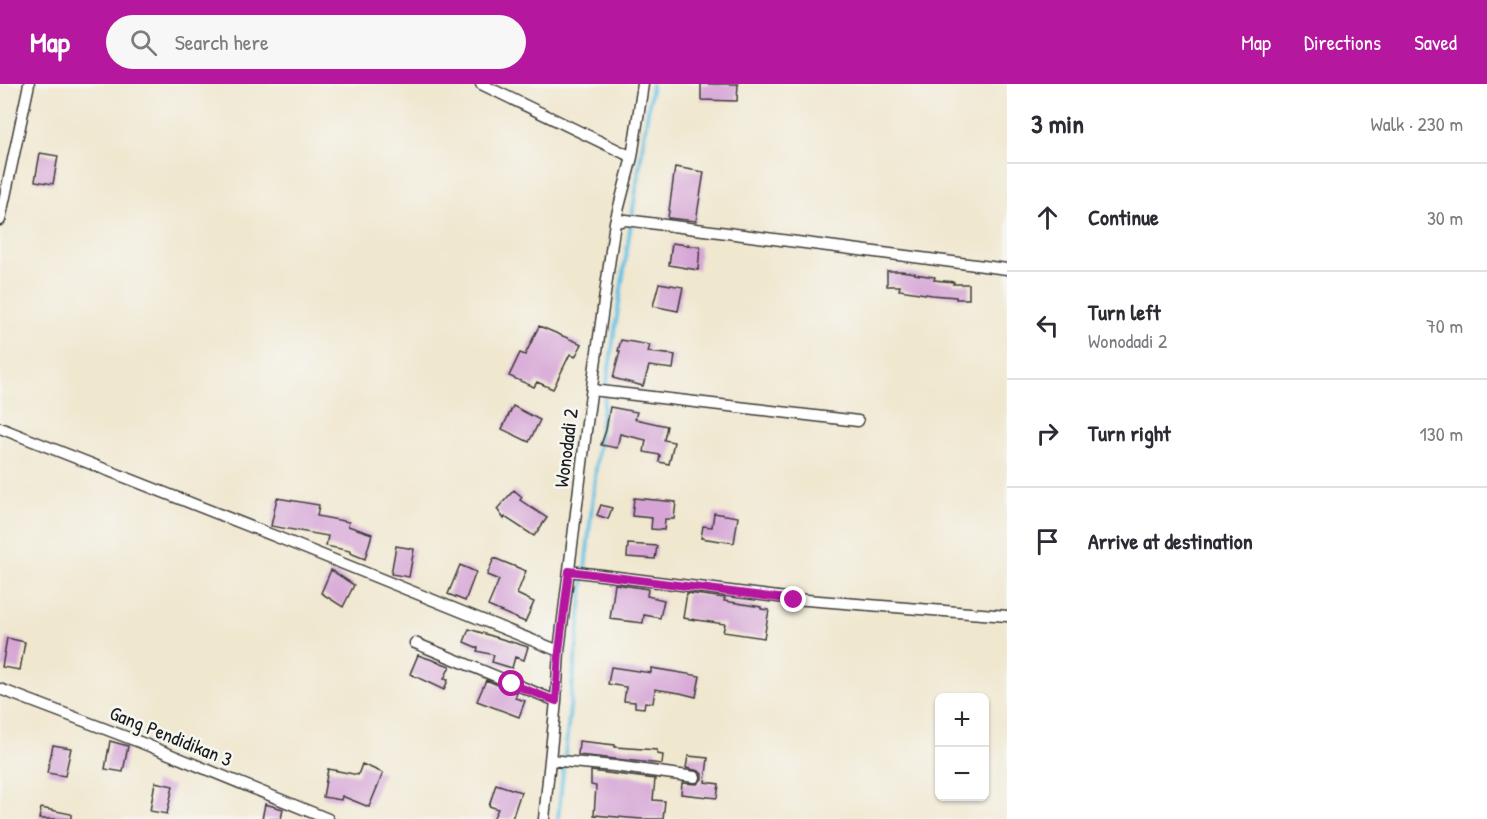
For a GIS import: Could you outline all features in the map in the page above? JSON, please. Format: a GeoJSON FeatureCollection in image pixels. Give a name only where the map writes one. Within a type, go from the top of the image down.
{"type":"FeatureCollection","features":[{"type":"Feature","properties":{"kind":"street"},"geometry":{"type":"LineString","coordinates":[[0,220],[29,84]]}},
{"type":"Feature","properties":{"kind":"street"},"geometry":{"type":"LineString","coordinates":[[481,84],[632,156]]}},
{"type":"Feature","properties":{"kind":"street","name":"Wonodadi 2"},"geometry":{"type":"LineString","coordinates":[[544,819],[559,651],[594,390],[643,84]]}},
{"type":"Feature","properties":{"kind":"street"},"geometry":{"type":"LineString","coordinates":[[621,221],[1007,269]]}},
{"type":"Feature","properties":{"kind":"street"},"geometry":{"type":"LineString","coordinates":[[594,390],[858,421]]}},
{"type":"Feature","properties":{"kind":"street"},"geometry":{"type":"LineString","coordinates":[[0,428],[559,651]]}},
{"type":"Feature","properties":{"kind":"street"},"geometry":{"type":"LineString","coordinates":[[570,571],[794,600],[1007,616]]}},
{"type":"Feature","properties":{"kind":"street"},"geometry":{"type":"LineString","coordinates":[[415,643],[556,701]]}},
{"type":"Feature","properties":{"kind":"street","name":"Gang Pendidikan 3"},"geometry":{"type":"LineString","coordinates":[[0,688],[142,742],[328,819]]}},
{"type":"Feature","properties":{"kind":"street"},"geometry":{"type":"LineString","coordinates":[[550,760],[695,777]]}},
{"type":"Feature","properties":{"kind":"building"},"geometry":{"type":"Polygon","coordinates":[[[701,84],[738,84],[737,101],[701,100],[701,84]]]}},
{"type":"Feature","properties":{"kind":"building"},"geometry":{"type":"Polygon","coordinates":[[[40,153],[58,156],[53,184],[35,181],[40,153]]]}},
{"type":"Feature","properties":{"kind":"building"},"geometry":{"type":"Polygon","coordinates":[[[675,167],[704,172],[696,221],[668,218],[675,167]]]}},
{"type":"Feature","properties":{"kind":"building"},"geometry":{"type":"Polygon","coordinates":[[[672,243],[700,247],[698,270],[669,265],[672,243]]]}},
{"type":"Feature","properties":{"kind":"building"},"geometry":{"type":"Polygon","coordinates":[[[887,271],[915,273],[935,277],[934,280],[954,282],[953,284],[969,284],[969,299],[899,290],[900,286],[887,286],[887,271]]]}},
{"type":"Feature","properties":{"kind":"building"},"geometry":{"type":"Polygon","coordinates":[[[659,283],[683,287],[678,311],[653,306],[659,283]]]}},
{"type":"Feature","properties":{"kind":"building"},"geometry":{"type":"Polygon","coordinates":[[[539,326],[582,344],[575,357],[570,354],[553,389],[537,382],[534,387],[509,376],[520,353],[525,355],[539,326]]]}},
{"type":"Feature","properties":{"kind":"building"},"geometry":{"type":"Polygon","coordinates":[[[621,340],[650,345],[648,352],[675,355],[673,369],[649,366],[643,386],[613,378],[621,340]]]}},
{"type":"Feature","properties":{"kind":"building"},"geometry":{"type":"Polygon","coordinates":[[[513,406],[540,420],[529,442],[502,429],[513,406]]]}},
{"type":"Feature","properties":{"kind":"building"},"geometry":{"type":"Polygon","coordinates":[[[610,407],[637,412],[635,419],[667,426],[664,440],[674,442],[669,464],[659,462],[660,455],[644,452],[646,440],[620,434],[617,448],[601,445],[610,407]]]}},
{"type":"Feature","properties":{"kind":"building"},"geometry":{"type":"Polygon","coordinates":[[[514,490],[522,497],[520,500],[547,518],[534,536],[505,517],[504,519],[497,509],[514,490]]]}},
{"type":"Feature","properties":{"kind":"building"},"geometry":{"type":"Polygon","coordinates":[[[277,498],[319,505],[317,516],[349,522],[348,526],[372,534],[365,559],[350,551],[326,546],[328,536],[271,526],[277,498]]]}},
{"type":"Feature","properties":{"kind":"building"},"geometry":{"type":"Polygon","coordinates":[[[634,498],[676,502],[674,519],[665,519],[664,530],[651,529],[652,518],[632,516],[634,498]]]}},
{"type":"Feature","properties":{"kind":"building"},"geometry":{"type":"Polygon","coordinates":[[[601,505],[612,508],[608,519],[597,515],[601,505]]]}},
{"type":"Feature","properties":{"kind":"building"},"geometry":{"type":"Polygon","coordinates":[[[714,513],[738,517],[734,543],[701,538],[703,526],[712,527],[714,513]]]}},
{"type":"Feature","properties":{"kind":"building"},"geometry":{"type":"Polygon","coordinates":[[[628,544],[657,546],[655,559],[627,557],[628,544]]]}},
{"type":"Feature","properties":{"kind":"building"},"geometry":{"type":"Polygon","coordinates":[[[396,546],[414,549],[409,577],[391,574],[396,546]]]}},
{"type":"Feature","properties":{"kind":"building"},"geometry":{"type":"Polygon","coordinates":[[[494,558],[526,571],[517,594],[534,602],[525,622],[488,606],[499,580],[487,575],[494,558]]]}},
{"type":"Feature","properties":{"kind":"building"},"geometry":{"type":"Polygon","coordinates":[[[460,565],[476,572],[465,601],[448,594],[460,565]]]}},
{"type":"Feature","properties":{"kind":"building"},"geometry":{"type":"Polygon","coordinates":[[[331,570],[354,585],[343,607],[321,593],[331,570]]]}},
{"type":"Feature","properties":{"kind":"building"},"geometry":{"type":"Polygon","coordinates":[[[615,584],[648,589],[647,596],[664,600],[660,618],[644,615],[643,623],[610,619],[615,584]]]}},
{"type":"Feature","properties":{"kind":"building"},"geometry":{"type":"Polygon","coordinates":[[[687,593],[725,598],[724,601],[769,610],[764,638],[723,632],[725,624],[683,618],[687,593]]]}},
{"type":"Feature","properties":{"kind":"building"},"geometry":{"type":"Polygon","coordinates":[[[469,629],[528,647],[524,660],[515,657],[512,668],[492,662],[494,655],[477,651],[478,648],[464,642],[469,629]]]}},
{"type":"Feature","properties":{"kind":"building"},"geometry":{"type":"Polygon","coordinates":[[[7,638],[25,642],[20,670],[2,667],[7,638]]]}},
{"type":"Feature","properties":{"kind":"building"},"geometry":{"type":"Polygon","coordinates":[[[418,655],[450,666],[444,679],[448,680],[444,690],[410,674],[418,655]]]}},
{"type":"Feature","properties":{"kind":"building"},"geometry":{"type":"Polygon","coordinates":[[[611,667],[651,673],[651,668],[700,676],[696,697],[655,689],[653,703],[645,702],[644,708],[635,707],[635,702],[624,701],[626,687],[608,684],[611,667]]]}},
{"type":"Feature","properties":{"kind":"building"},"geometry":{"type":"Polygon","coordinates":[[[486,680],[517,693],[515,698],[525,701],[519,717],[477,701],[486,680]]]}},
{"type":"Feature","properties":{"kind":"building"},"geometry":{"type":"Polygon","coordinates":[[[110,741],[128,746],[123,772],[105,769],[110,741]]]}},
{"type":"Feature","properties":{"kind":"building"},"geometry":{"type":"Polygon","coordinates":[[[579,741],[615,745],[615,747],[657,750],[657,754],[663,755],[662,764],[578,755],[579,741]]]}},
{"type":"Feature","properties":{"kind":"building"},"geometry":{"type":"Polygon","coordinates":[[[53,745],[71,748],[65,776],[47,773],[53,745]]]}},
{"type":"Feature","properties":{"kind":"building"},"geometry":{"type":"Polygon","coordinates":[[[688,756],[708,758],[705,782],[719,784],[717,798],[681,794],[682,783],[697,784],[702,779],[699,771],[686,768],[688,756]]]}},
{"type":"Feature","properties":{"kind":"building"},"geometry":{"type":"Polygon","coordinates":[[[362,764],[383,773],[369,807],[342,796],[341,800],[323,797],[328,769],[358,775],[362,764]]]}},
{"type":"Feature","properties":{"kind":"building"},"geometry":{"type":"Polygon","coordinates":[[[591,771],[655,779],[653,800],[665,801],[663,819],[594,815],[596,786],[591,785],[591,771]]]}},
{"type":"Feature","properties":{"kind":"building"},"geometry":{"type":"Polygon","coordinates":[[[155,782],[173,786],[167,814],[150,811],[155,782]]]}},
{"type":"Feature","properties":{"kind":"building"},"geometry":{"type":"Polygon","coordinates":[[[496,784],[521,792],[512,819],[493,819],[498,809],[489,806],[496,784]]]}},
{"type":"Feature","properties":{"kind":"building"},"geometry":{"type":"Polygon","coordinates":[[[265,804],[283,809],[281,819],[262,819],[265,804]]]}},
{"type":"Feature","properties":{"kind":"building"},"geometry":{"type":"Polygon","coordinates":[[[41,808],[71,814],[71,819],[39,819],[41,808]]]}},
{"type":"Feature","properties":{"kind":"waterway"},"geometry":{"type":"LineString","coordinates":[[558,819],[601,422],[652,84]]}},
{"type":"Feature","properties":{"kind":"route"},"geometry":{"type":"LineString","coordinates":[[512,684],[556,701],[559,651],[569,571],[794,600]]}}]}
